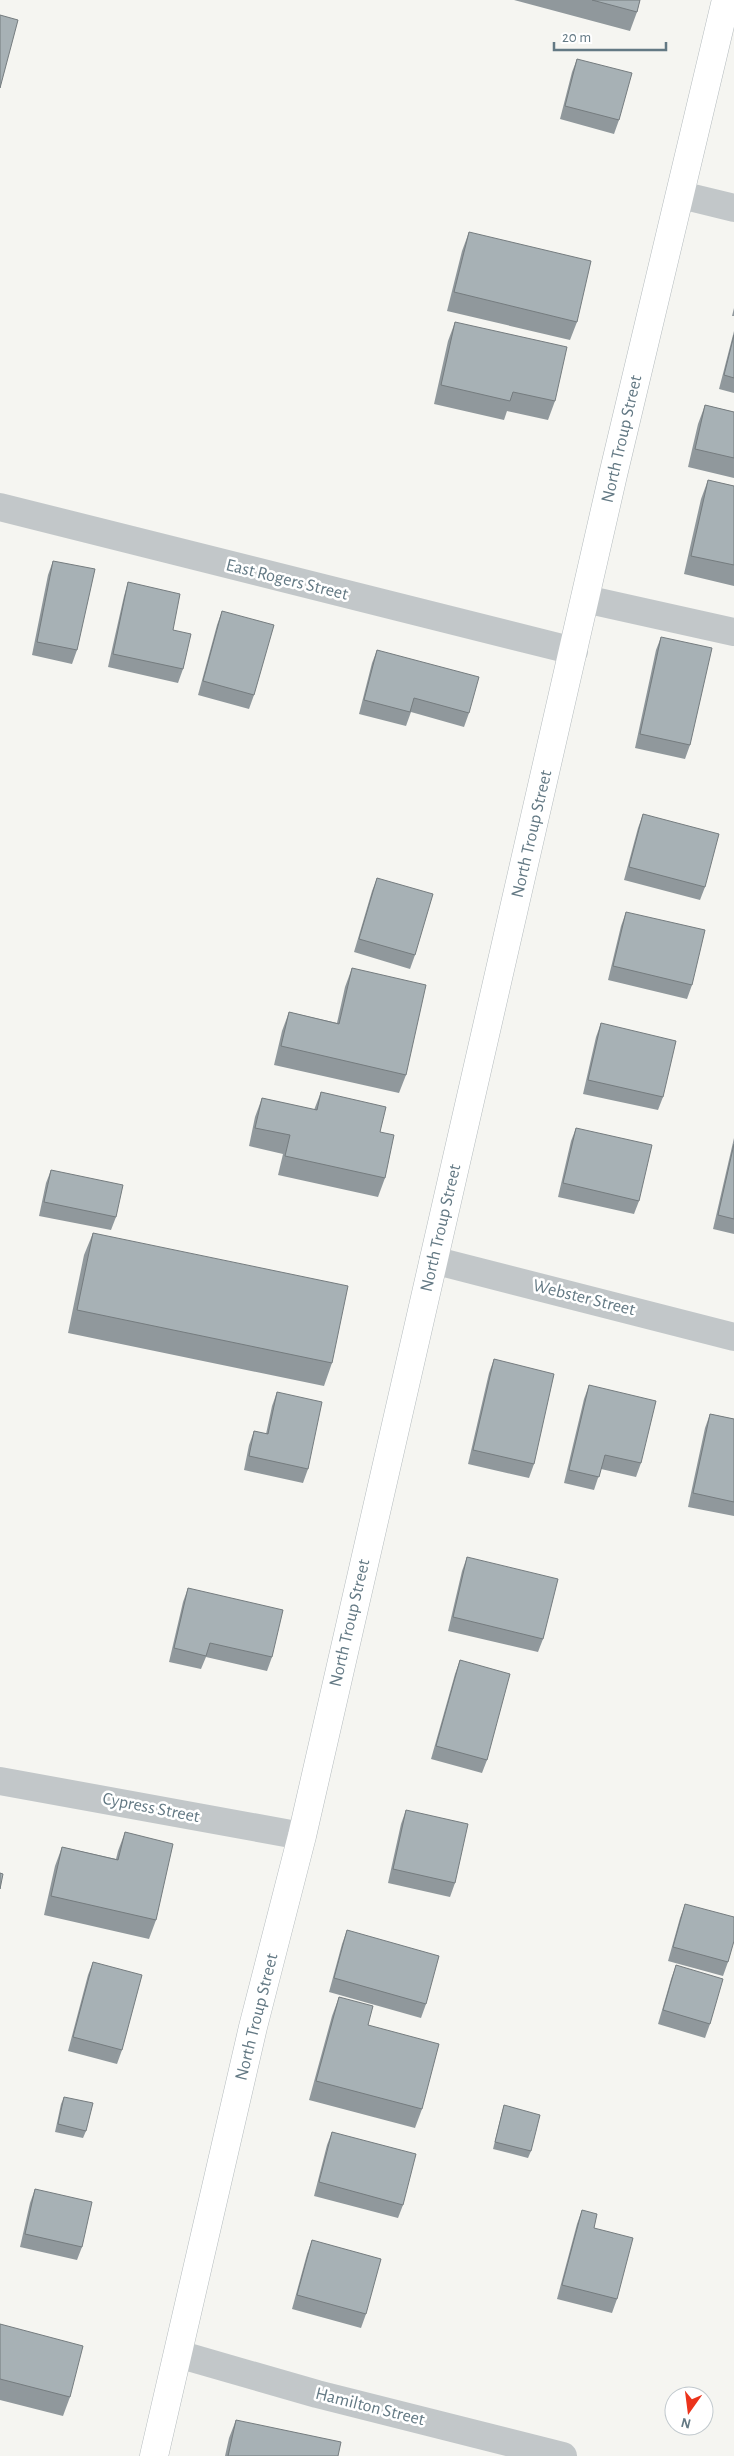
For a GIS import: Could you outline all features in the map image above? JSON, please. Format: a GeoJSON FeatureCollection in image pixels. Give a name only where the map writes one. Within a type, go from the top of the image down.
{"type":"FeatureCollection","features":[{"type":"Feature","properties":{"kind":"street","name":"North Troup Street"},"geometry":{"type":"LineString","coordinates":[[154,2456],[254,2027],[302,1836],[585,599],[726,0]]}},
{"type":"Feature","properties":{"kind":"street"},"geometry":{"type":"LineString","coordinates":[[681,195],[734,208]]}},
{"type":"Feature","properties":{"kind":"street","name":"East Rogers Street"},"geometry":{"type":"LineString","coordinates":[[0,507],[574,650]]}},
{"type":"Feature","properties":{"kind":"street"},"geometry":{"type":"LineString","coordinates":[[585,599],[734,632]]}},
{"type":"Feature","properties":{"kind":"street","name":"Webster Street"},"geometry":{"type":"LineString","coordinates":[[433,1260],[734,1337]]}},
{"type":"Feature","properties":{"kind":"street","name":"Cypress Street"},"geometry":{"type":"LineString","coordinates":[[0,1781],[302,1836]]}},
{"type":"Feature","properties":{"kind":"street","name":"Hamilton Street"},"geometry":{"type":"LineString","coordinates":[[178,2354],[317,2394],[563,2456]]}},
{"type":"Feature","properties":{"kind":"building"},"geometry":{"type":"Polygon","coordinates":[[[592,0],[640,0],[637,12],[592,0]]]}},
{"type":"Feature","properties":{"kind":"building"},"geometry":{"type":"Polygon","coordinates":[[[0,15],[18,20],[0,88],[0,15]]]}},
{"type":"Feature","properties":{"kind":"building"},"geometry":{"type":"Polygon","coordinates":[[[577,59],[632,73],[619,120],[565,106],[577,59]]]}},
{"type":"Feature","properties":{"kind":"building"},"geometry":{"type":"Polygon","coordinates":[[[469,232],[591,261],[577,322],[454,292],[469,232]]]}},
{"type":"Feature","properties":{"kind":"building"},"geometry":{"type":"Polygon","coordinates":[[[455,322],[567,347],[555,401],[513,392],[510,401],[441,385],[455,322]]]}},
{"type":"Feature","properties":{"kind":"building"},"geometry":{"type":"Polygon","coordinates":[[[734,335],[734,378],[724,375],[734,335]]]}},
{"type":"Feature","properties":{"kind":"building"},"geometry":{"type":"Polygon","coordinates":[[[705,405],[734,412],[734,458],[695,449],[705,405]]]}},
{"type":"Feature","properties":{"kind":"building"},"geometry":{"type":"Polygon","coordinates":[[[708,480],[734,486],[734,565],[691,556],[708,480]]]}},
{"type":"Feature","properties":{"kind":"building"},"geometry":{"type":"Polygon","coordinates":[[[53,561],[95,569],[77,650],[37,642],[53,561]]]}},
{"type":"Feature","properties":{"kind":"building"},"geometry":{"type":"Polygon","coordinates":[[[128,582],[180,594],[173,630],[191,634],[183,669],[113,654],[128,582]]]}},
{"type":"Feature","properties":{"kind":"building"},"geometry":{"type":"Polygon","coordinates":[[[222,611],[274,625],[254,695],[203,681],[222,611]]]}},
{"type":"Feature","properties":{"kind":"building"},"geometry":{"type":"Polygon","coordinates":[[[661,637],[712,648],[690,745],[640,734],[661,637]]]}},
{"type":"Feature","properties":{"kind":"building"},"geometry":{"type":"Polygon","coordinates":[[[377,650],[479,677],[469,713],[414,698],[410,712],[364,700],[377,650]]]}},
{"type":"Feature","properties":{"kind":"building"},"geometry":{"type":"Polygon","coordinates":[[[643,814],[719,834],[705,887],[629,867],[643,814]]]}},
{"type":"Feature","properties":{"kind":"building"},"geometry":{"type":"Polygon","coordinates":[[[377,878],[433,894],[415,955],[359,939],[377,878]]]}},
{"type":"Feature","properties":{"kind":"building"},"geometry":{"type":"Polygon","coordinates":[[[626,912],[705,930],[692,985],[613,966],[626,912]]]}},
{"type":"Feature","properties":{"kind":"building"},"geometry":{"type":"Polygon","coordinates":[[[352,968],[426,985],[406,1075],[281,1046],[289,1012],[339,1024],[352,968]]]}},
{"type":"Feature","properties":{"kind":"building"},"geometry":{"type":"Polygon","coordinates":[[[601,1023],[676,1041],[663,1097],[588,1080],[601,1023]]]}},
{"type":"Feature","properties":{"kind":"building"},"geometry":{"type":"Polygon","coordinates":[[[321,1092],[386,1107],[380,1132],[394,1135],[385,1178],[285,1156],[290,1135],[255,1128],[262,1098],[317,1110],[321,1092]]]}},
{"type":"Feature","properties":{"kind":"building"},"geometry":{"type":"Polygon","coordinates":[[[576,1128],[652,1145],[639,1201],[563,1183],[576,1128]]]}},
{"type":"Feature","properties":{"kind":"building"},"geometry":{"type":"Polygon","coordinates":[[[734,1144],[734,1219],[718,1215],[734,1144]]]}},
{"type":"Feature","properties":{"kind":"building"},"geometry":{"type":"Polygon","coordinates":[[[51,1170],[123,1185],[116,1217],[44,1202],[51,1170]]]}},
{"type":"Feature","properties":{"kind":"building"},"geometry":{"type":"Polygon","coordinates":[[[93,1233],[348,1286],[332,1363],[77,1310],[93,1233]]]}},
{"type":"Feature","properties":{"kind":"building"},"geometry":{"type":"Polygon","coordinates":[[[494,1359],[554,1374],[534,1464],[473,1450],[494,1359]]]}},
{"type":"Feature","properties":{"kind":"building"},"geometry":{"type":"Polygon","coordinates":[[[589,1385],[656,1401],[641,1463],[605,1455],[599,1477],[569,1470],[589,1385]]]}},
{"type":"Feature","properties":{"kind":"building"},"geometry":{"type":"Polygon","coordinates":[[[277,1392],[322,1402],[308,1469],[249,1456],[254,1431],[268,1434],[277,1392]]]}},
{"type":"Feature","properties":{"kind":"building"},"geometry":{"type":"Polygon","coordinates":[[[710,1414],[734,1419],[734,1502],[693,1493],[710,1414]]]}},
{"type":"Feature","properties":{"kind":"building"},"geometry":{"type":"Polygon","coordinates":[[[467,1557],[558,1579],[543,1639],[453,1617],[467,1557]]]}},
{"type":"Feature","properties":{"kind":"building"},"geometry":{"type":"Polygon","coordinates":[[[188,1588],[283,1610],[272,1657],[210,1643],[206,1656],[174,1648],[188,1588]]]}},
{"type":"Feature","properties":{"kind":"building"},"geometry":{"type":"Polygon","coordinates":[[[460,1660],[510,1674],[487,1760],[436,1746],[460,1660]]]}},
{"type":"Feature","properties":{"kind":"building"},"geometry":{"type":"Polygon","coordinates":[[[406,1810],[468,1824],[455,1883],[393,1869],[406,1810]]]}},
{"type":"Feature","properties":{"kind":"building"},"geometry":{"type":"Polygon","coordinates":[[[125,1832],[173,1844],[156,1920],[51,1896],[62,1847],[118,1860],[125,1832]]]}},
{"type":"Feature","properties":{"kind":"building"},"geometry":{"type":"Polygon","coordinates":[[[0,1873],[3,1874],[0,1889],[0,1873]]]}},
{"type":"Feature","properties":{"kind":"building"},"geometry":{"type":"Polygon","coordinates":[[[685,1904],[734,1917],[734,1941],[728,1962],[673,1947],[685,1904]]]}},
{"type":"Feature","properties":{"kind":"building"},"geometry":{"type":"Polygon","coordinates":[[[347,1930],[439,1956],[426,2004],[334,1978],[347,1930]]]}},
{"type":"Feature","properties":{"kind":"building"},"geometry":{"type":"Polygon","coordinates":[[[93,1962],[142,1975],[122,2050],[73,2037],[93,1962]]]}},
{"type":"Feature","properties":{"kind":"building"},"geometry":{"type":"Polygon","coordinates":[[[676,1965],[723,1979],[710,2024],[663,2010],[676,1965]]]}},
{"type":"Feature","properties":{"kind":"building"},"geometry":{"type":"Polygon","coordinates":[[[339,1997],[373,2006],[368,2025],[439,2044],[422,2109],[316,2081],[339,1997]]]}},
{"type":"Feature","properties":{"kind":"building"},"geometry":{"type":"Polygon","coordinates":[[[64,2097],[93,2103],[86,2131],[58,2124],[64,2097]]]}},
{"type":"Feature","properties":{"kind":"building"},"geometry":{"type":"Polygon","coordinates":[[[504,2105],[540,2115],[531,2151],[495,2142],[504,2105]]]}},
{"type":"Feature","properties":{"kind":"building"},"geometry":{"type":"Polygon","coordinates":[[[332,2132],[416,2154],[403,2205],[319,2182],[332,2132]]]}},
{"type":"Feature","properties":{"kind":"building"},"geometry":{"type":"Polygon","coordinates":[[[35,2189],[92,2202],[82,2247],[25,2234],[35,2189]]]}},
{"type":"Feature","properties":{"kind":"building"},"geometry":{"type":"Polygon","coordinates":[[[582,2210],[597,2214],[594,2228],[633,2238],[617,2299],[562,2285],[582,2210]]]}},
{"type":"Feature","properties":{"kind":"building"},"geometry":{"type":"Polygon","coordinates":[[[312,2240],[381,2259],[366,2314],[297,2295],[312,2240]]]}},
{"type":"Feature","properties":{"kind":"building"},"geometry":{"type":"Polygon","coordinates":[[[0,2324],[83,2346],[70,2397],[0,2379],[0,2324]]]}},
{"type":"Feature","properties":{"kind":"building"},"geometry":{"type":"Polygon","coordinates":[[[236,2420],[341,2442],[338,2456],[228,2456],[236,2420]]]}}]}
